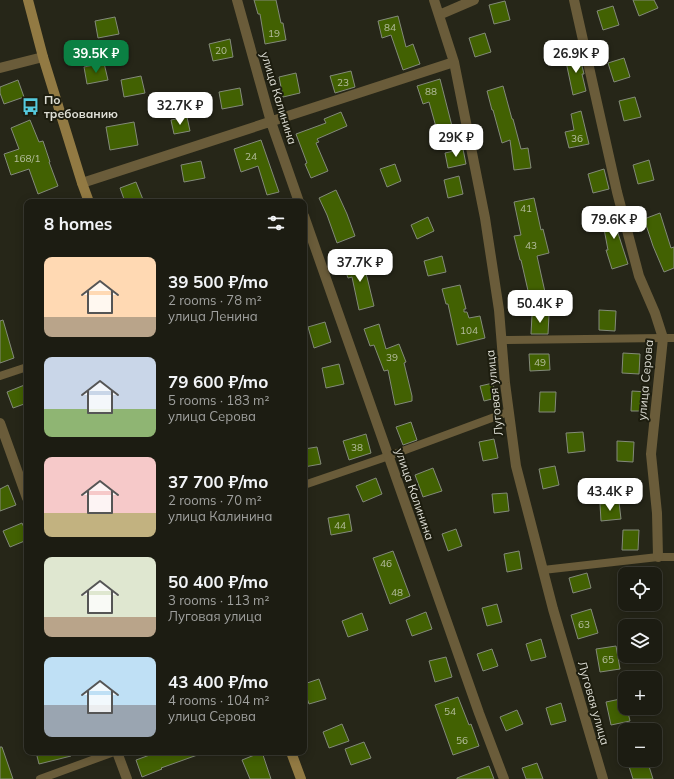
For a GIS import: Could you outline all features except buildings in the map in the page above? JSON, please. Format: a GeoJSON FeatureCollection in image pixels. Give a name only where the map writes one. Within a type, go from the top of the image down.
{"type":"FeatureCollection","features":[{"type":"Feature","properties":{"kind":"street"},"geometry":{"type":"LineString","coordinates":[[28,0],[43,57],[88,199]]}},
{"type":"Feature","properties":{"kind":"street","name":"улица Калинина"},"geometry":{"type":"LineString","coordinates":[[237,0],[271,122],[298,199]]}},
{"type":"Feature","properties":{"kind":"street","name":"Луговая улица"},"geometry":{"type":"LineString","coordinates":[[434,0],[454,62],[485,218],[499,310],[508,412],[516,466],[553,609],[603,779]]}},
{"type":"Feature","properties":{"kind":"street"},"geometry":{"type":"LineString","coordinates":[[439,16],[474,0]]}},
{"type":"Feature","properties":{"kind":"street","name":"улица Серова"},"geometry":{"type":"LineString","coordinates":[[574,0],[617,192],[639,276],[656,313],[663,338],[651,454],[657,513],[658,557]]}},
{"type":"Feature","properties":{"kind":"street"},"geometry":{"type":"LineString","coordinates":[[0,68],[43,57]]}},
{"type":"Feature","properties":{"kind":"street"},"geometry":{"type":"LineString","coordinates":[[82,183],[454,62]]}},
{"type":"Feature","properties":{"kind":"street","name":"улица Калинина"},"geometry":{"type":"LineString","coordinates":[[307,224],[479,713],[504,779]]}},
{"type":"Feature","properties":{"kind":"street"},"geometry":{"type":"LineString","coordinates":[[0,423],[24,490]]}},
{"type":"Feature","properties":{"kind":"street"},"geometry":{"type":"LineString","coordinates":[[118,755],[127,779]]}},
{"type":"Feature","properties":{"kind":"street"},"geometry":{"type":"LineString","coordinates":[[292,755],[301,779]]}},
{"type":"Feature","properties":{"kind":"lane"},"geometry":{"type":"LineString","coordinates":[[501,340],[674,338]]}},
{"type":"Feature","properties":{"kind":"lane"},"geometry":{"type":"LineString","coordinates":[[0,376],[24,368]]}},
{"type":"Feature","properties":{"kind":"lane"},"geometry":{"type":"LineString","coordinates":[[307,484],[389,456],[508,412]]}},
{"type":"Feature","properties":{"kind":"lane"},"geometry":{"type":"LineString","coordinates":[[543,570],[658,557],[674,557]]}},
{"type":"Feature","properties":{"kind":"lane"},"geometry":{"type":"LineString","coordinates":[[40,779],[106,755]]}},
{"type":"Feature","properties":{"kind":"place","name":"По требованию"},"geometry":{"type":"Point","coordinates":[31,106]}}]}
